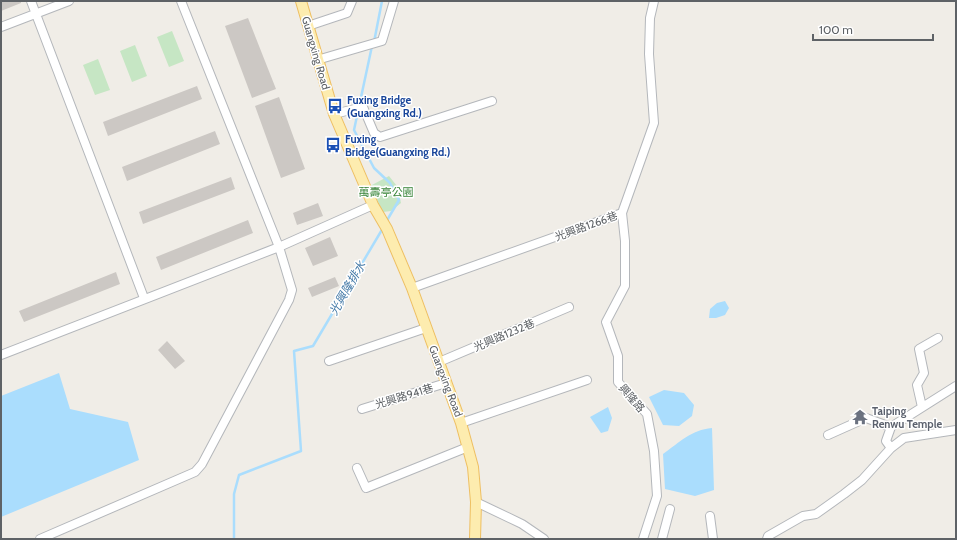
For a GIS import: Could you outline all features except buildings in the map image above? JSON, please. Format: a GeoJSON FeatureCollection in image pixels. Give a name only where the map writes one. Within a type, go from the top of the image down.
{"type":"FeatureCollection","features":[{"type":"Feature","properties":{"kind":"main road","name":"Guangxing Road"},"geometry":{"type":"LineString","coordinates":[[301,1],[334,114],[373,205],[387,229],[412,288],[461,423],[473,467],[476,502],[475,539]]}},
{"type":"Feature","properties":{"kind":"lane"},"geometry":{"type":"LineString","coordinates":[[31,1],[144,298]]}},
{"type":"Feature","properties":{"kind":"lane"},"geometry":{"type":"LineString","coordinates":[[1,27],[69,1]]}},
{"type":"Feature","properties":{"kind":"lane"},"geometry":{"type":"LineString","coordinates":[[40,539],[195,472],[202,464],[289,300],[292,290],[278,247],[180,1]]}},
{"type":"Feature","properties":{"kind":"lane"},"geometry":{"type":"LineString","coordinates":[[308,26],[347,13],[352,1]]}},
{"type":"Feature","properties":{"kind":"lane"},"geometry":{"type":"LineString","coordinates":[[317,60],[382,42],[394,1]]}},
{"type":"Feature","properties":{"kind":"lane","name":"光興路1266巷"},"geometry":{"type":"LineString","coordinates":[[412,288],[622,213],[654,123],[649,54],[650,18],[654,1]]}},
{"type":"Feature","properties":{"kind":"lane"},"geometry":{"type":"LineString","coordinates":[[334,114],[363,107],[374,133],[380,137],[492,101]]}},
{"type":"Feature","properties":{"kind":"lane"},"geometry":{"type":"LineString","coordinates":[[1,355],[278,247],[373,205]]}},
{"type":"Feature","properties":{"kind":"lane","name":"興隆路"},"geometry":{"type":"LineString","coordinates":[[622,213],[625,241],[625,286],[606,322],[618,356],[618,382],[647,414],[654,451],[657,496],[644,539]]}},
{"type":"Feature","properties":{"kind":"lane","name":"光興路1232巷"},"geometry":{"type":"LineString","coordinates":[[439,362],[569,307]]}},
{"type":"Feature","properties":{"kind":"lane"},"geometry":{"type":"LineString","coordinates":[[329,361],[426,328]]}},
{"type":"Feature","properties":{"kind":"lane"},"geometry":{"type":"LineString","coordinates":[[922,407],[916,385],[924,373],[919,349],[938,338]]}},
{"type":"Feature","properties":{"kind":"lane"},"geometry":{"type":"LineString","coordinates":[[461,423],[588,380]]}},
{"type":"Feature","properties":{"kind":"lane","name":"光興路941巷"},"geometry":{"type":"LineString","coordinates":[[362,410],[446,383]]}},
{"type":"Feature","properties":{"kind":"lane"},"geometry":{"type":"LineString","coordinates":[[891,448],[886,441],[891,426],[956,386]]}},
{"type":"Feature","properties":{"kind":"lane"},"geometry":{"type":"LineString","coordinates":[[828,435],[866,418],[891,426]]}},
{"type":"Feature","properties":{"kind":"lane"},"geometry":{"type":"LineString","coordinates":[[767,539],[768,536],[803,516],[816,514],[844,494],[862,480],[891,448],[904,438],[956,430]]}},
{"type":"Feature","properties":{"kind":"lane"},"geometry":{"type":"LineString","coordinates":[[357,468],[366,488],[468,447]]}},
{"type":"Feature","properties":{"kind":"lane"},"geometry":{"type":"LineString","coordinates":[[476,502],[522,524],[544,539]]}},
{"type":"Feature","properties":{"kind":"lane"},"geometry":{"type":"LineString","coordinates":[[662,539],[670,509]]}},
{"type":"Feature","properties":{"kind":"lane"},"geometry":{"type":"LineString","coordinates":[[710,516],[713,539]]}},
{"type":"Feature","properties":{"kind":"green space"},"geometry":{"type":"Polygon","coordinates":[[[172,31],[184,61],[169,67],[157,37],[172,31]]]}},
{"type":"Feature","properties":{"kind":"green space"},"geometry":{"type":"Polygon","coordinates":[[[135,45],[147,76],[132,82],[120,51],[135,45]]]}},
{"type":"Feature","properties":{"kind":"green space"},"geometry":{"type":"Polygon","coordinates":[[[98,59],[110,90],[95,95],[83,65],[98,59]]]}},
{"type":"Feature","properties":{"kind":"green space","name":"萬壽亭公園"},"geometry":{"type":"Polygon","coordinates":[[[389,176],[397,186],[401,203],[391,211],[383,212],[370,186],[389,176]]]}},
{"type":"Feature","properties":{"kind":"water"},"geometry":{"type":"Polygon","coordinates":[[[725,301],[729,308],[725,315],[716,318],[709,318],[710,309],[717,303],[725,301]]]}},
{"type":"Feature","properties":{"kind":"water"},"geometry":{"type":"Polygon","coordinates":[[[59,373],[70,409],[128,422],[139,460],[1,517],[1,396],[59,373]]]}},
{"type":"Feature","properties":{"kind":"water"},"geometry":{"type":"Polygon","coordinates":[[[664,390],[684,393],[694,405],[692,416],[679,426],[663,425],[649,397],[664,390]]]}},
{"type":"Feature","properties":{"kind":"water"},"geometry":{"type":"Polygon","coordinates":[[[608,407],[612,418],[608,431],[601,433],[590,417],[608,407]]]}},
{"type":"Feature","properties":{"kind":"water"},"geometry":{"type":"Polygon","coordinates":[[[712,428],[714,490],[695,496],[665,489],[663,454],[692,434],[712,428]]]}},
{"type":"Feature","properties":{"kind":"waterway","name":"光興隆排水"},"geometry":{"type":"LineString","coordinates":[[374,42],[382,1]]}},
{"type":"Feature","properties":{"kind":"waterway","name":"光興隆排水"},"geometry":{"type":"LineString","coordinates":[[372,46],[354,130],[374,168],[390,183],[399,200],[386,222]]}},
{"type":"Feature","properties":{"kind":"waterway","name":"光興隆排水"},"geometry":{"type":"LineString","coordinates":[[234,539],[234,494],[239,475],[301,451],[294,351],[313,346],[383,228]]}},
{"type":"Feature","properties":{"kind":"place","name":"Fuxing Bridge (Guangxing Rd.)"},"geometry":{"type":"Point","coordinates":[335,106]}},
{"type":"Feature","properties":{"kind":"place","name":"Fuxing Bridge(Guangxing Rd.)"},"geometry":{"type":"Point","coordinates":[333,145]}},
{"type":"Feature","properties":{"kind":"place","name":"Taiping Renwu Temple"},"geometry":{"type":"Point","coordinates":[860,417]}}]}
